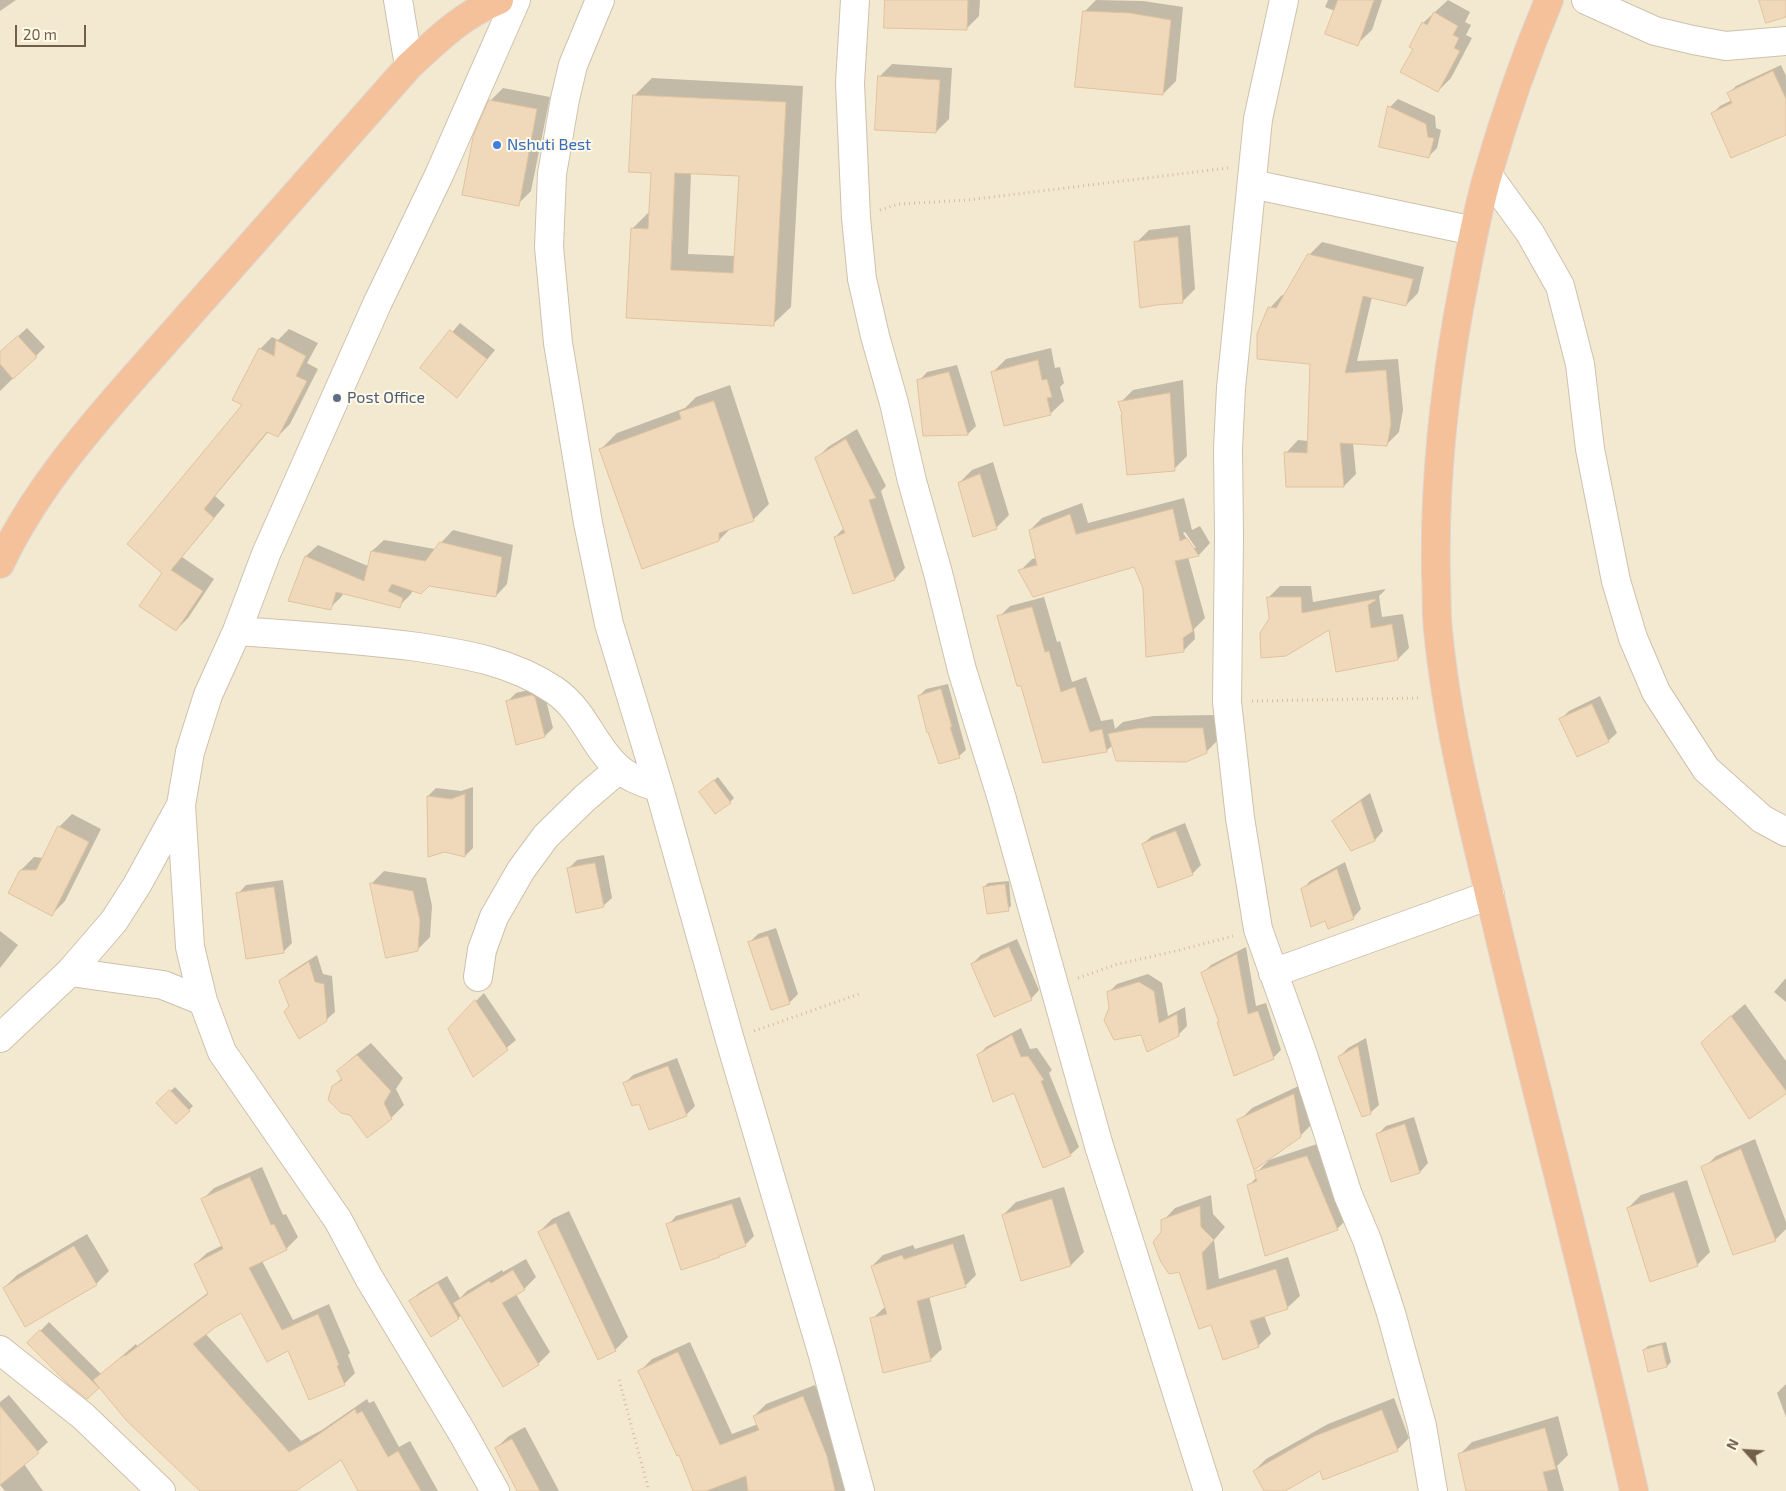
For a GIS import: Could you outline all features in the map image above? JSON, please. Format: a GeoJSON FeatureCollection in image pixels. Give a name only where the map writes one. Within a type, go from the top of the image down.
{"type":"FeatureCollection","features":[{"type":"Feature","properties":{"kind":"highway"},"geometry":{"type":"LineString","coordinates":[[0,564],[40,492],[83,435],[409,66],[453,26],[479,8],[499,0]]}},
{"type":"Feature","properties":{"kind":"highway"},"geometry":{"type":"LineString","coordinates":[[1549,0],[1528,50],[1488,174],[1474,231],[1450,357],[1440,439],[1435,523],[1438,626],[1446,698],[1461,777],[1634,1491]]}},
{"type":"Feature","properties":{"kind":"street"},"geometry":{"type":"LineString","coordinates":[[398,0],[409,66]]}},
{"type":"Feature","properties":{"kind":"street"},"geometry":{"type":"LineString","coordinates":[[495,1491],[369,1278],[338,1220],[222,1052],[203,1001],[190,947],[181,805],[190,752],[208,695],[237,631],[266,554],[377,304],[439,176],[516,0]]}},
{"type":"Feature","properties":{"kind":"street"},"geometry":{"type":"LineString","coordinates":[[600,0],[573,65],[565,100],[552,174],[549,247],[558,343],[588,524],[609,624],[659,788],[730,1040],[822,1352],[860,1491]]}},
{"type":"Feature","properties":{"kind":"street"},"geometry":{"type":"LineString","coordinates":[[855,0],[850,83],[856,218],[862,279],[912,482],[938,573],[962,670],[1002,799],[1102,1155],[1208,1491]]}},
{"type":"Feature","properties":{"kind":"street"},"geometry":{"type":"LineString","coordinates":[[1284,0],[1258,119],[1231,388],[1228,448],[1229,638],[1227,702],[1241,827],[1258,929],[1303,1055],[1348,1195],[1367,1240],[1391,1313],[1422,1426],[1433,1491]]}},
{"type":"Feature","properties":{"kind":"street"},"geometry":{"type":"LineString","coordinates":[[1586,0],[1656,31],[1693,40],[1726,46],[1786,41]]}},
{"type":"Feature","properties":{"kind":"street"},"geometry":{"type":"LineString","coordinates":[[1253,174],[1474,231]]}},
{"type":"Feature","properties":{"kind":"street"},"geometry":{"type":"LineString","coordinates":[[1488,174],[1530,233],[1560,286],[1580,364],[1590,449],[1616,581],[1633,638],[1656,692],[1706,769],[1762,819],[1786,832]]}},
{"type":"Feature","properties":{"kind":"street"},"geometry":{"type":"LineString","coordinates":[[237,631],[378,642],[460,654],[501,664],[538,679],[566,698],[619,769],[639,781],[659,788]]}},
{"type":"Feature","properties":{"kind":"street"},"geometry":{"type":"LineString","coordinates":[[478,977],[482,950],[494,917],[521,870],[546,836],[585,798],[619,769]]}},
{"type":"Feature","properties":{"kind":"street"},"geometry":{"type":"LineString","coordinates":[[0,1038],[70,972],[114,921],[137,885],[181,805]]}},
{"type":"Feature","properties":{"kind":"street"},"geometry":{"type":"LineString","coordinates":[[1273,973],[1490,895]]}},
{"type":"Feature","properties":{"kind":"street"},"geometry":{"type":"LineString","coordinates":[[70,972],[163,984],[203,1001]]}},
{"type":"Feature","properties":{"kind":"street"},"geometry":{"type":"LineString","coordinates":[[0,1350],[83,1416],[162,1491]]}},
{"type":"Feature","properties":{"kind":"path"},"geometry":{"type":"LineString","coordinates":[[899,204],[968,200],[1253,174]]}},
{"type":"Feature","properties":{"kind":"path"},"geometry":{"type":"LineString","coordinates":[[1227,702],[1446,698]]}},
{"type":"Feature","properties":{"kind":"path"},"geometry":{"type":"LineString","coordinates":[[1054,987],[1118,964],[1258,929]]}},
{"type":"Feature","properties":{"kind":"path"},"geometry":{"type":"LineString","coordinates":[[730,1040],[859,994]]}},
{"type":"Feature","properties":{"kind":"path"},"geometry":{"type":"LineString","coordinates":[[619,1380],[648,1491]]}},
{"type":"Feature","properties":{"kind":"shaded area"},"geometry":{"type":"Polygon","coordinates":[[[0,0],[1786,0],[1786,1491],[0,1491],[0,0]]]}},
{"type":"Feature","properties":{"kind":"building"},"geometry":{"type":"Polygon","coordinates":[[[885,0],[968,0],[967,30],[884,28],[885,0]]]}},
{"type":"Feature","properties":{"kind":"building"},"geometry":{"type":"Polygon","coordinates":[[[1338,0],[1374,0],[1358,46],[1325,34],[1338,0]]]}},
{"type":"Feature","properties":{"kind":"building"},"geometry":{"type":"Polygon","coordinates":[[[1759,0],[1786,0],[1786,17],[1766,23],[1759,0]]]}},
{"type":"Feature","properties":{"kind":"building"},"geometry":{"type":"Polygon","coordinates":[[[1083,11],[1130,13],[1171,20],[1163,95],[1075,87],[1083,11]]]}},
{"type":"Feature","properties":{"kind":"building"},"geometry":{"type":"Polygon","coordinates":[[[1434,12],[1458,26],[1453,35],[1459,38],[1454,48],[1460,51],[1438,92],[1400,72],[1413,49],[1409,47],[1422,22],[1427,25],[1434,12]]]}},
{"type":"Feature","properties":{"kind":"building"},"geometry":{"type":"Polygon","coordinates":[[[1773,71],[1786,99],[1786,135],[1731,158],[1711,113],[1732,103],[1727,93],[1773,71]]]}},
{"type":"Feature","properties":{"kind":"building"},"geometry":{"type":"Polygon","coordinates":[[[878,76],[940,80],[936,133],[875,130],[878,76]]]}},
{"type":"Feature","properties":{"kind":"building"},"geometry":{"type":"Polygon","coordinates":[[[633,95],[786,102],[774,326],[626,318],[631,228],[648,229],[651,173],[629,172],[633,95]],[[675,173],[671,270],[733,273],[739,176],[675,173]]]}},
{"type":"Feature","properties":{"kind":"building"},"geometry":{"type":"Polygon","coordinates":[[[489,100],[537,109],[519,206],[462,195],[473,137],[489,100]]]}},
{"type":"Feature","properties":{"kind":"building"},"geometry":{"type":"Polygon","coordinates":[[[1388,106],[1426,124],[1428,137],[1434,138],[1429,158],[1379,147],[1388,106]]]}},
{"type":"Feature","properties":{"kind":"building"},"geometry":{"type":"Polygon","coordinates":[[[1178,237],[1183,303],[1140,308],[1134,242],[1178,237]]]}},
{"type":"Feature","properties":{"kind":"building"},"geometry":{"type":"Polygon","coordinates":[[[1308,254],[1413,279],[1406,306],[1363,296],[1345,373],[1386,370],[1391,424],[1387,446],[1340,443],[1344,487],[1286,487],[1284,452],[1307,453],[1310,364],[1257,359],[1257,334],[1268,307],[1276,308],[1308,254]]]}},
{"type":"Feature","properties":{"kind":"building"},"geometry":{"type":"Polygon","coordinates":[[[450,330],[487,359],[457,398],[420,368],[450,330]]]}},
{"type":"Feature","properties":{"kind":"building"},"geometry":{"type":"Polygon","coordinates":[[[18,336],[37,357],[13,379],[0,364],[0,352],[18,336]]]}},
{"type":"Feature","properties":{"kind":"building"},"geometry":{"type":"Polygon","coordinates":[[[276,340],[306,356],[296,376],[307,381],[278,437],[267,432],[204,509],[214,518],[171,570],[203,591],[176,631],[139,606],[162,573],[127,544],[242,405],[232,400],[259,348],[274,356],[276,340]]]}},
{"type":"Feature","properties":{"kind":"building"},"geometry":{"type":"Polygon","coordinates":[[[1038,360],[1042,380],[1047,379],[1052,397],[1047,398],[1051,415],[1004,426],[991,372],[1038,360]]]}},
{"type":"Feature","properties":{"kind":"building"},"geometry":{"type":"Polygon","coordinates":[[[949,372],[968,435],[923,436],[917,380],[949,372]]]}},
{"type":"Feature","properties":{"kind":"building"},"geometry":{"type":"Polygon","coordinates":[[[1170,393],[1175,471],[1127,475],[1122,414],[1118,402],[1170,393]]]}},
{"type":"Feature","properties":{"kind":"building"},"geometry":{"type":"Polygon","coordinates":[[[714,401],[754,521],[719,533],[719,541],[642,569],[599,449],[681,419],[679,412],[714,401]]]}},
{"type":"Feature","properties":{"kind":"building"},"geometry":{"type":"Polygon","coordinates":[[[846,439],[876,498],[869,500],[895,580],[853,594],[834,537],[845,533],[815,458],[846,439]]]}},
{"type":"Feature","properties":{"kind":"building"},"geometry":{"type":"Polygon","coordinates":[[[980,474],[997,529],[973,537],[958,483],[980,474]]]}},
{"type":"Feature","properties":{"kind":"building"},"geometry":{"type":"Polygon","coordinates":[[[1173,509],[1180,541],[1187,538],[1199,556],[1175,561],[1193,631],[1183,638],[1184,652],[1146,657],[1143,588],[1134,567],[1033,597],[1018,570],[1037,565],[1029,530],[1070,514],[1076,534],[1173,509]]]}},
{"type":"Feature","properties":{"kind":"building"},"geometry":{"type":"Polygon","coordinates":[[[440,542],[502,557],[496,597],[429,586],[421,594],[392,584],[388,591],[403,598],[400,608],[336,592],[331,610],[288,601],[305,556],[364,581],[371,551],[425,561],[440,542]]]}},
{"type":"Feature","properties":{"kind":"building"},"geometry":{"type":"Polygon","coordinates":[[[1267,597],[1301,597],[1302,613],[1375,599],[1368,605],[1371,628],[1392,624],[1398,660],[1336,672],[1329,630],[1286,656],[1261,658],[1260,633],[1269,619],[1267,597]]]}},
{"type":"Feature","properties":{"kind":"building"},"geometry":{"type":"Polygon","coordinates":[[[1032,607],[1045,652],[1049,651],[1061,692],[1075,687],[1090,732],[1102,729],[1107,752],[1043,763],[1021,686],[1017,686],[997,616],[1032,607]]]}},
{"type":"Feature","properties":{"kind":"building"},"geometry":{"type":"Polygon","coordinates":[[[941,689],[960,758],[939,764],[927,733],[918,696],[941,689]]]}},
{"type":"Feature","properties":{"kind":"building"},"geometry":{"type":"Polygon","coordinates":[[[532,695],[535,697],[545,737],[516,745],[506,701],[532,695]]]}},
{"type":"Feature","properties":{"kind":"building"},"geometry":{"type":"Polygon","coordinates":[[[1592,704],[1609,742],[1577,757],[1559,719],[1592,704]]]}},
{"type":"Feature","properties":{"kind":"building"},"geometry":{"type":"Polygon","coordinates":[[[1139,728],[1203,728],[1207,753],[1186,762],[1116,761],[1108,734],[1139,728]]]}},
{"type":"Feature","properties":{"kind":"building"},"geometry":{"type":"Polygon","coordinates":[[[714,780],[731,803],[715,814],[699,792],[714,780]]]}},
{"type":"Feature","properties":{"kind":"building"},"geometry":{"type":"Polygon","coordinates":[[[465,794],[465,857],[445,852],[428,857],[427,796],[451,799],[465,794]]]}},
{"type":"Feature","properties":{"kind":"building"},"geometry":{"type":"Polygon","coordinates":[[[1361,801],[1375,841],[1351,851],[1332,821],[1361,801]]]}},
{"type":"Feature","properties":{"kind":"building"},"geometry":{"type":"Polygon","coordinates":[[[58,826],[89,842],[52,916],[8,893],[20,870],[36,870],[58,826]]]}},
{"type":"Feature","properties":{"kind":"building"},"geometry":{"type":"Polygon","coordinates":[[[1176,831],[1193,875],[1158,888],[1142,844],[1176,831]]]}},
{"type":"Feature","properties":{"kind":"building"},"geometry":{"type":"Polygon","coordinates":[[[595,863],[604,907],[576,913],[567,868],[595,863]]]}},
{"type":"Feature","properties":{"kind":"building"},"geometry":{"type":"Polygon","coordinates":[[[1337,869],[1354,919],[1328,929],[1325,921],[1311,927],[1301,889],[1337,869]]]}},
{"type":"Feature","properties":{"kind":"building"},"geometry":{"type":"Polygon","coordinates":[[[370,883],[413,891],[420,920],[418,951],[386,958],[370,883]]]}},
{"type":"Feature","properties":{"kind":"building"},"geometry":{"type":"Polygon","coordinates":[[[1005,884],[1009,911],[987,914],[983,887],[1005,884]]]}},
{"type":"Feature","properties":{"kind":"building"},"geometry":{"type":"Polygon","coordinates":[[[274,887],[284,953],[246,959],[236,893],[274,887]]]}},
{"type":"Feature","properties":{"kind":"building"},"geometry":{"type":"Polygon","coordinates":[[[768,936],[790,1004],[771,1010],[748,942],[768,936]]]}},
{"type":"Feature","properties":{"kind":"building"},"geometry":{"type":"Polygon","coordinates":[[[1009,947],[1032,1000],[994,1017],[971,964],[1009,947]]]}},
{"type":"Feature","properties":{"kind":"building"},"geometry":{"type":"Polygon","coordinates":[[[1237,954],[1248,1014],[1258,1011],[1274,1059],[1234,1076],[1217,1022],[1219,1022],[1201,973],[1237,954]]]}},
{"type":"Feature","properties":{"kind":"building"},"geometry":{"type":"Polygon","coordinates":[[[309,962],[315,982],[324,984],[327,1021],[299,1039],[284,1012],[289,1006],[279,981],[309,962]]]}},
{"type":"Feature","properties":{"kind":"building"},"geometry":{"type":"Polygon","coordinates":[[[1139,982],[1154,991],[1159,1023],[1177,1014],[1179,1036],[1147,1052],[1141,1035],[1114,1040],[1104,1020],[1109,1008],[1107,992],[1139,982]]]}},
{"type":"Feature","properties":{"kind":"building"},"geometry":{"type":"Polygon","coordinates":[[[475,1000],[508,1050],[473,1077],[448,1029],[475,1000]]]}},
{"type":"Feature","properties":{"kind":"building"},"geometry":{"type":"Polygon","coordinates":[[[1731,1016],[1786,1091],[1786,1094],[1749,1119],[1701,1043],[1731,1016]]]}},
{"type":"Feature","properties":{"kind":"building"},"geometry":{"type":"Polygon","coordinates":[[[1012,1035],[1021,1057],[1028,1056],[1044,1080],[1041,1081],[1071,1156],[1043,1168],[1014,1093],[993,1102],[977,1055],[1012,1035]]]}},
{"type":"Feature","properties":{"kind":"building"},"geometry":{"type":"Polygon","coordinates":[[[1358,1046],[1371,1114],[1362,1117],[1338,1057],[1358,1046]]]}},
{"type":"Feature","properties":{"kind":"building"},"geometry":{"type":"Polygon","coordinates":[[[357,1055],[391,1091],[384,1103],[392,1119],[367,1138],[350,1115],[341,1113],[328,1100],[332,1086],[342,1080],[337,1071],[357,1055]]]}},
{"type":"Feature","properties":{"kind":"building"},"geometry":{"type":"Polygon","coordinates":[[[668,1066],[687,1116],[649,1130],[639,1104],[632,1106],[623,1083],[668,1066]]]}},
{"type":"Feature","properties":{"kind":"building"},"geometry":{"type":"Polygon","coordinates":[[[170,1090],[190,1111],[176,1124],[156,1103],[170,1090]]]}},
{"type":"Feature","properties":{"kind":"building"},"geometry":{"type":"Polygon","coordinates":[[[1294,1094],[1301,1137],[1254,1170],[1237,1120],[1294,1094]]]}},
{"type":"Feature","properties":{"kind":"building"},"geometry":{"type":"Polygon","coordinates":[[[1405,1124],[1420,1173],[1391,1182],[1376,1134],[1405,1124]]]}},
{"type":"Feature","properties":{"kind":"building"},"geometry":{"type":"Polygon","coordinates":[[[1741,1149],[1776,1241],[1733,1255],[1701,1167],[1741,1149]]]}},
{"type":"Feature","properties":{"kind":"building"},"geometry":{"type":"Polygon","coordinates":[[[1307,1156],[1338,1230],[1265,1256],[1247,1185],[1257,1181],[1254,1172],[1307,1156]]]}},
{"type":"Feature","properties":{"kind":"building"},"geometry":{"type":"Polygon","coordinates":[[[250,1177],[271,1225],[274,1224],[287,1250],[249,1268],[282,1330],[318,1314],[339,1365],[337,1366],[345,1385],[309,1400],[288,1351],[267,1362],[241,1313],[216,1327],[193,1344],[289,1452],[309,1441],[355,1409],[357,1414],[362,1411],[388,1457],[398,1451],[421,1491],[358,1491],[341,1460],[296,1491],[200,1491],[126,1420],[93,1380],[208,1294],[194,1264],[223,1249],[201,1199],[250,1177]]]}},
{"type":"Feature","properties":{"kind":"building"},"geometry":{"type":"Polygon","coordinates":[[[1674,1192],[1698,1266],[1650,1282],[1627,1208],[1674,1192]]]}},
{"type":"Feature","properties":{"kind":"building"},"geometry":{"type":"Polygon","coordinates":[[[1052,1199],[1071,1266],[1021,1281],[1002,1215],[1052,1199]]]}},
{"type":"Feature","properties":{"kind":"building"},"geometry":{"type":"Polygon","coordinates":[[[732,1204],[746,1246],[681,1270],[666,1224],[732,1204]]]}},
{"type":"Feature","properties":{"kind":"building"},"geometry":{"type":"Polygon","coordinates":[[[1200,1206],[1201,1227],[1214,1240],[1202,1253],[1207,1290],[1276,1269],[1288,1309],[1250,1321],[1259,1347],[1223,1360],[1211,1325],[1199,1329],[1179,1272],[1169,1274],[1161,1262],[1153,1242],[1161,1232],[1161,1220],[1200,1206]]]}},
{"type":"Feature","properties":{"kind":"building"},"geometry":{"type":"Polygon","coordinates":[[[556,1223],[616,1351],[598,1360],[538,1232],[556,1223]]]}},
{"type":"Feature","properties":{"kind":"building"},"geometry":{"type":"Polygon","coordinates":[[[953,1244],[966,1287],[917,1301],[931,1361],[883,1373],[870,1318],[887,1314],[871,1266],[902,1255],[904,1259],[953,1244]]]}},
{"type":"Feature","properties":{"kind":"building"},"geometry":{"type":"Polygon","coordinates":[[[74,1246],[97,1285],[25,1327],[3,1288],[74,1246]]]}},
{"type":"Feature","properties":{"kind":"building"},"geometry":{"type":"Polygon","coordinates":[[[513,1270],[525,1290],[502,1303],[539,1365],[503,1387],[453,1303],[489,1281],[491,1283],[513,1270]]]}},
{"type":"Feature","properties":{"kind":"building"},"geometry":{"type":"Polygon","coordinates":[[[438,1283],[459,1319],[431,1337],[409,1301],[438,1283]]]}},
{"type":"Feature","properties":{"kind":"building"},"geometry":{"type":"Polygon","coordinates":[[[40,1330],[99,1388],[87,1399],[69,1385],[27,1343],[40,1330]]]}},
{"type":"Feature","properties":{"kind":"building"},"geometry":{"type":"Polygon","coordinates":[[[1662,1345],[1667,1367],[1648,1372],[1643,1350],[1662,1345]]]}},
{"type":"Feature","properties":{"kind":"building"},"geometry":{"type":"Polygon","coordinates":[[[678,1352],[720,1445],[759,1430],[753,1416],[803,1396],[827,1456],[835,1491],[748,1491],[746,1476],[706,1491],[693,1491],[679,1455],[677,1456],[638,1371],[678,1352]]]}},
{"type":"Feature","properties":{"kind":"building"},"geometry":{"type":"Polygon","coordinates":[[[0,1406],[39,1453],[0,1485],[0,1406]]]}},
{"type":"Feature","properties":{"kind":"building"},"geometry":{"type":"Polygon","coordinates":[[[1382,1410],[1398,1451],[1323,1480],[1320,1471],[1285,1491],[1264,1491],[1253,1471],[1315,1436],[1382,1410]]]}},
{"type":"Feature","properties":{"kind":"building"},"geometry":{"type":"Polygon","coordinates":[[[1545,1428],[1556,1469],[1543,1472],[1548,1491],[1466,1491],[1458,1454],[1545,1428]]]}},
{"type":"Feature","properties":{"kind":"building"},"geometry":{"type":"Polygon","coordinates":[[[512,1439],[540,1491],[517,1491],[495,1448],[512,1439]]]}},
{"type":"Feature","properties":{"kind":"place","name":"Nshuti Best"},"geometry":{"type":"Point","coordinates":[497,145]}},
{"type":"Feature","properties":{"kind":"place","name":"Post Office"},"geometry":{"type":"Point","coordinates":[337,398]}}]}
